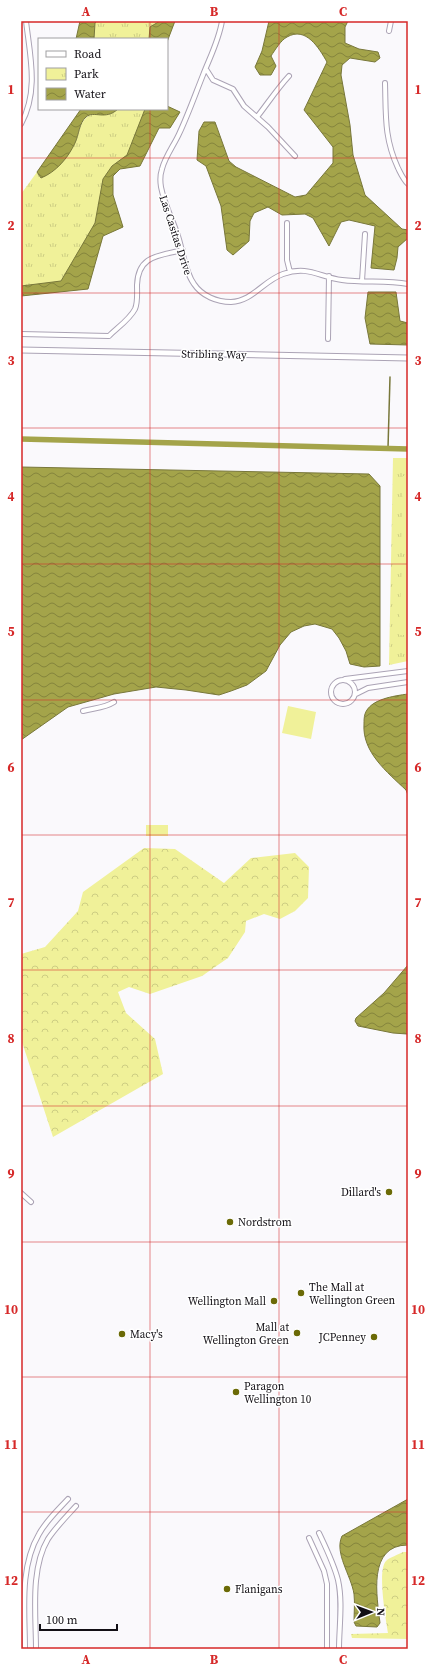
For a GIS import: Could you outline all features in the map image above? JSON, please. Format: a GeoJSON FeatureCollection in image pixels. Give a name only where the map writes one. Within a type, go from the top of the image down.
{"type":"FeatureCollection","features":[{"type":"Feature","properties":{"kind":"street"},"geometry":{"type":"LineString","coordinates":[[21,124],[28,109],[32,82],[26,21]]}},
{"type":"Feature","properties":{"kind":"street","name":"Las Casitas Drive"},"geometry":{"type":"LineString","coordinates":[[222,21],[206,69],[180,132],[165,161],[161,175],[162,193],[183,250],[187,270],[195,286],[206,295],[219,301],[230,302],[244,299],[256,292],[275,277],[290,272],[308,271],[341,280],[408,284]]}},
{"type":"Feature","properties":{"kind":"street"},"geometry":{"type":"LineString","coordinates":[[389,31],[391,21]]}},
{"type":"Feature","properties":{"kind":"street"},"geometry":{"type":"LineString","coordinates":[[206,69],[210,77],[216,82],[233,89],[244,106],[257,117],[295,156]]}},
{"type":"Feature","properties":{"kind":"street"},"geometry":{"type":"LineString","coordinates":[[257,117],[270,101],[276,90],[289,76]]}},
{"type":"Feature","properties":{"kind":"street"},"geometry":{"type":"LineString","coordinates":[[385,83],[386,130],[390,148],[404,179],[408,184]]}},
{"type":"Feature","properties":{"kind":"street"},"geometry":{"type":"LineString","coordinates":[[287,223],[287,260],[290,272]]}},
{"type":"Feature","properties":{"kind":"street"},"geometry":{"type":"LineString","coordinates":[[362,281],[365,234]]}},
{"type":"Feature","properties":{"kind":"street"},"geometry":{"type":"LineString","coordinates":[[21,334],[109,336],[130,317],[134,310],[137,303],[138,273],[144,263],[153,258],[183,250]]}},
{"type":"Feature","properties":{"kind":"street"},"geometry":{"type":"LineString","coordinates":[[328,339],[329,276]]}},
{"type":"Feature","properties":{"kind":"street","name":"Stribling Way"},"geometry":{"type":"LineString","coordinates":[[21,350],[408,358]]}},
{"type":"Feature","properties":{"kind":"street"},"geometry":{"type":"LineString","coordinates":[[408,671],[338,681],[332,687],[331,695],[335,702],[342,705],[348,704],[356,694],[368,688],[408,682]]}},
{"type":"Feature","properties":{"kind":"street"},"geometry":{"type":"LineString","coordinates":[[342,680],[351,682],[354,686],[356,694]]}},
{"type":"Feature","properties":{"kind":"street"},"geometry":{"type":"LineString","coordinates":[[83,711],[107,706],[114,702]]}},
{"type":"Feature","properties":{"kind":"street"},"geometry":{"type":"LineString","coordinates":[[21,1193],[26,1200],[31,1202]]}},
{"type":"Feature","properties":{"kind":"street"},"geometry":{"type":"LineString","coordinates":[[21,1201],[26,1200]]}},
{"type":"Feature","properties":{"kind":"street"},"geometry":{"type":"LineString","coordinates":[[25,1649],[26,1587],[29,1554],[39,1534],[50,1518],[68,1499]]}},
{"type":"Feature","properties":{"kind":"street"},"geometry":{"type":"LineString","coordinates":[[36,1649],[36,1580],[38,1566],[47,1540],[59,1524],[76,1506]]}},
{"type":"Feature","properties":{"kind":"street"},"geometry":{"type":"LineString","coordinates":[[319,1534],[338,1580],[340,1593],[339,1649]]}},
{"type":"Feature","properties":{"kind":"street"},"geometry":{"type":"LineString","coordinates":[[309,1538],[324,1571],[327,1584],[327,1649]]}},
{"type":"Feature","properties":{"kind":"green space"},"geometry":{"type":"Polygon","coordinates":[[[97,21],[175,21],[168,39],[168,38],[94,38],[95,23],[97,21]]]}},
{"type":"Feature","properties":{"kind":"green space"},"geometry":{"type":"Polygon","coordinates":[[[168,106],[180,112],[170,128],[159,128],[140,166],[120,169],[113,176],[113,195],[123,227],[103,236],[88,289],[21,296],[21,194],[37,172],[41,178],[73,146],[84,119],[93,114],[105,115],[113,113],[117,110],[168,110],[168,106]]]}},
{"type":"Feature","properties":{"kind":"green space"},"geometry":{"type":"Polygon","coordinates":[[[393,458],[408,458],[408,661],[389,665],[393,458]]]}},
{"type":"Feature","properties":{"kind":"green space"},"geometry":{"type":"Polygon","coordinates":[[[403,476],[408,476],[408,550],[401,549],[403,476]]]}},
{"type":"Feature","properties":{"kind":"green space"},"geometry":{"type":"Polygon","coordinates":[[[402,563],[408,563],[408,635],[399,635],[402,563]]]}},
{"type":"Feature","properties":{"kind":"green space"},"geometry":{"type":"Polygon","coordinates":[[[288,706],[316,712],[311,739],[282,733],[288,706]]]}},
{"type":"Feature","properties":{"kind":"green space"},"geometry":{"type":"Polygon","coordinates":[[[146,825],[168,825],[168,836],[146,836],[146,825]]]}},
{"type":"Feature","properties":{"kind":"green space"},"geometry":{"type":"Polygon","coordinates":[[[144,848],[175,849],[224,883],[251,858],[295,853],[309,867],[308,898],[295,911],[280,919],[264,914],[246,921],[245,932],[228,958],[202,976],[150,994],[129,987],[118,992],[126,1013],[155,1039],[163,1074],[53,1137],[21,1039],[21,954],[45,947],[78,911],[83,892],[144,848]]]}},
{"type":"Feature","properties":{"kind":"green space"},"geometry":{"type":"Polygon","coordinates":[[[403,1552],[408,1552],[408,1639],[352,1638],[351,1634],[388,1633],[382,1584],[383,1566],[386,1561],[403,1552]]]}},
{"type":"Feature","properties":{"kind":"water"},"geometry":{"type":"Polygon","coordinates":[[[80,21],[97,21],[95,23],[94,38],[76,38],[80,21]]]}},
{"type":"Feature","properties":{"kind":"water"},"geometry":{"type":"Polygon","coordinates":[[[160,21],[175,21],[168,39],[168,38],[149,38],[150,27],[160,21]]]}},
{"type":"Feature","properties":{"kind":"water"},"geometry":{"type":"Polygon","coordinates":[[[269,21],[348,21],[345,27],[345,43],[359,49],[378,52],[380,58],[375,62],[350,58],[342,65],[341,75],[350,125],[353,155],[365,195],[402,229],[408,230],[408,238],[398,247],[394,270],[371,268],[375,226],[349,220],[341,222],[329,246],[313,218],[305,214],[282,215],[268,207],[254,213],[250,221],[249,241],[233,255],[227,250],[221,206],[206,166],[197,160],[199,131],[204,122],[215,122],[229,161],[236,167],[295,197],[306,195],[333,163],[333,147],[304,110],[327,62],[311,40],[306,36],[294,34],[283,40],[271,56],[276,66],[271,75],[260,75],[255,67],[262,51],[269,21]]]}},
{"type":"Feature","properties":{"kind":"water"},"geometry":{"type":"Polygon","coordinates":[[[168,106],[180,112],[170,128],[159,128],[140,166],[120,169],[113,176],[113,195],[123,227],[103,236],[88,289],[21,296],[21,286],[61,281],[95,223],[103,179],[112,166],[127,155],[145,110],[168,110],[168,106]]]}},
{"type":"Feature","properties":{"kind":"water"},"geometry":{"type":"Polygon","coordinates":[[[80,110],[117,110],[109,114],[93,114],[86,117],[80,126],[75,143],[69,154],[57,168],[41,178],[37,172],[80,110]]]}},
{"type":"Feature","properties":{"kind":"water"},"geometry":{"type":"Polygon","coordinates":[[[368,292],[396,292],[400,321],[408,323],[408,345],[370,344],[365,318],[368,292]]]}},
{"type":"Feature","properties":{"kind":"water"},"geometry":{"type":"Polygon","coordinates":[[[21,467],[369,474],[380,486],[380,666],[364,667],[350,664],[346,651],[332,629],[315,624],[304,626],[291,632],[280,645],[266,671],[247,685],[219,695],[156,687],[114,694],[68,707],[21,740],[21,467]]]}},
{"type":"Feature","properties":{"kind":"water"},"geometry":{"type":"Polygon","coordinates":[[[408,694],[408,795],[406,790],[384,769],[371,752],[364,734],[364,718],[368,709],[377,702],[383,699],[408,694]]]}},
{"type":"Feature","properties":{"kind":"water"},"geometry":{"type":"Polygon","coordinates":[[[408,965],[407,1034],[393,1033],[358,1026],[355,1021],[356,1018],[384,993],[408,965]]]}},
{"type":"Feature","properties":{"kind":"water"},"geometry":{"type":"Polygon","coordinates":[[[408,1499],[408,1545],[395,1547],[386,1554],[380,1563],[377,1600],[380,1623],[377,1627],[356,1626],[354,1622],[354,1594],[341,1557],[340,1543],[342,1536],[408,1499]]]}},
{"type":"Feature","properties":{"kind":"waterway"},"geometry":{"type":"LineString","coordinates":[[388,448],[390,377]]}},
{"type":"Feature","properties":{"kind":"waterway"},"geometry":{"type":"LineString","coordinates":[[21,439],[408,449]]}},
{"type":"Feature","properties":{"kind":"place","name":"Dillard's"},"geometry":{"type":"Point","coordinates":[389,1192]}},
{"type":"Feature","properties":{"kind":"place","name":"Nordstrom"},"geometry":{"type":"Point","coordinates":[230,1222]}},
{"type":"Feature","properties":{"kind":"place","name":"The Mall at Wellington Green"},"geometry":{"type":"Point","coordinates":[301,1293]}},
{"type":"Feature","properties":{"kind":"place","name":"Wellington Mall"},"geometry":{"type":"Point","coordinates":[274,1301]}},
{"type":"Feature","properties":{"kind":"place","name":"Mall at Wellington Green"},"geometry":{"type":"Point","coordinates":[297,1333]}},
{"type":"Feature","properties":{"kind":"place","name":"Macy's"},"geometry":{"type":"Point","coordinates":[122,1334]}},
{"type":"Feature","properties":{"kind":"place","name":"JCPenney"},"geometry":{"type":"Point","coordinates":[374,1337]}},
{"type":"Feature","properties":{"kind":"place","name":"Paragon Wellington 10"},"geometry":{"type":"Point","coordinates":[236,1392]}},
{"type":"Feature","properties":{"kind":"place","name":"Flanigans"},"geometry":{"type":"Point","coordinates":[227,1589]}}]}
